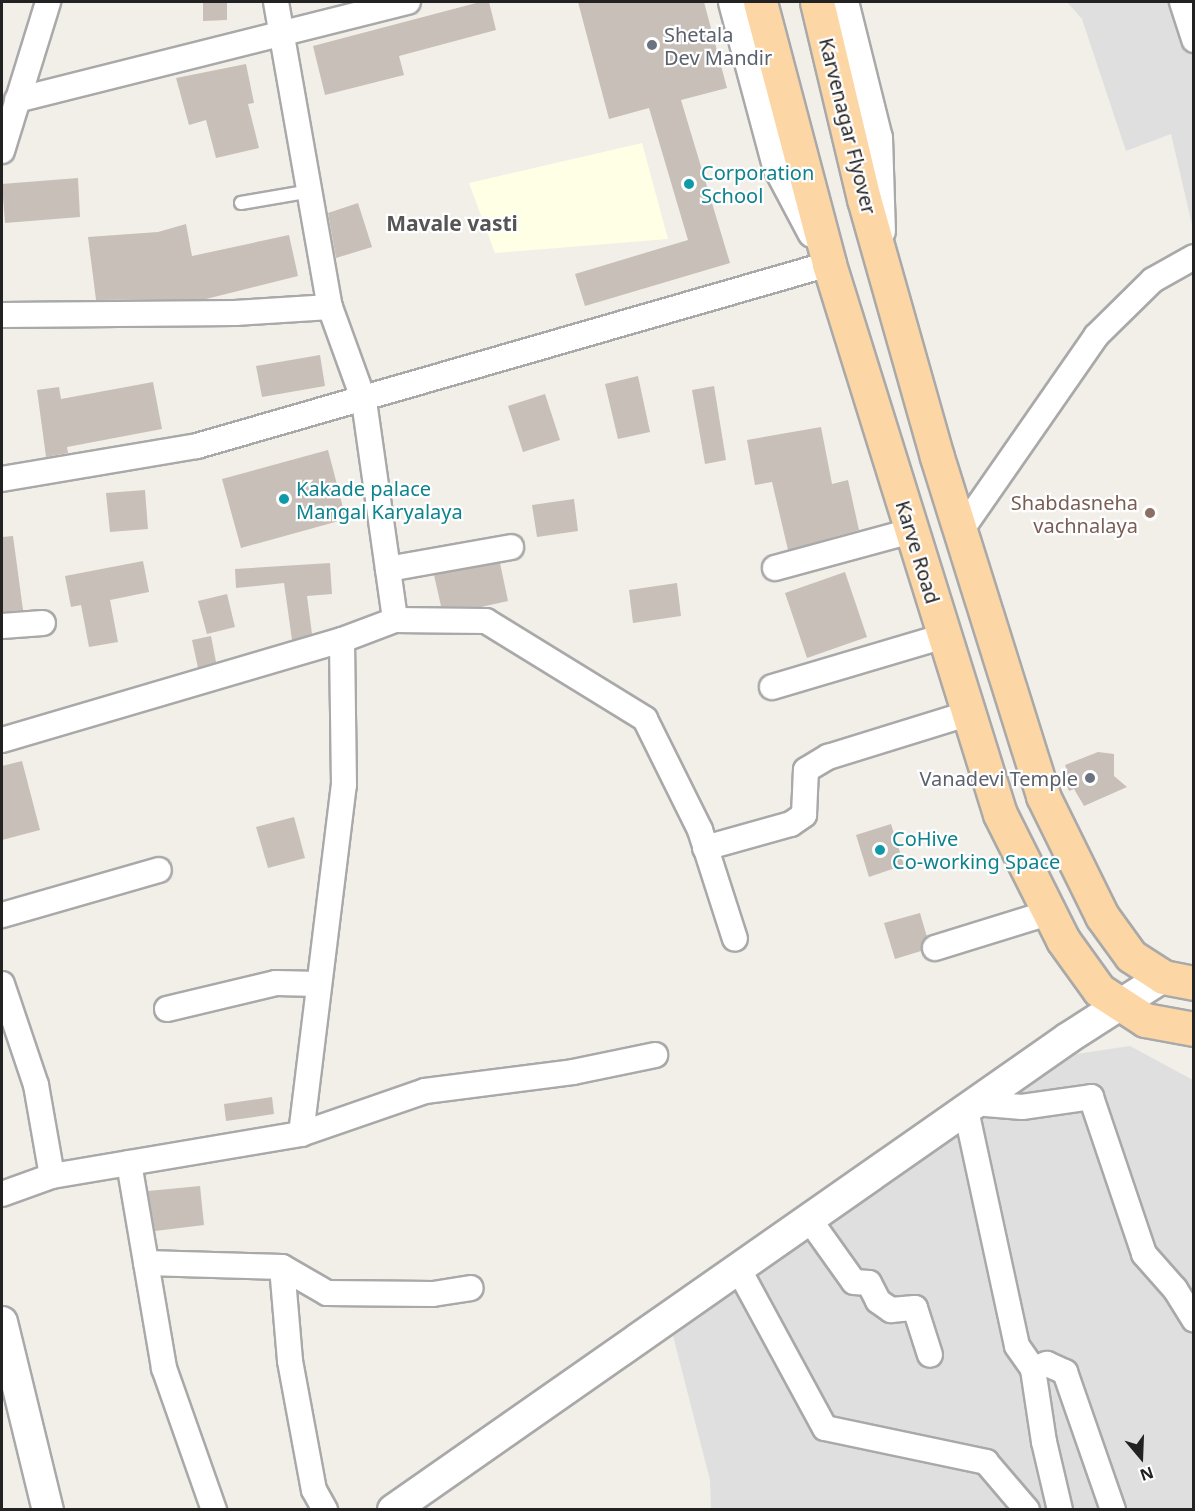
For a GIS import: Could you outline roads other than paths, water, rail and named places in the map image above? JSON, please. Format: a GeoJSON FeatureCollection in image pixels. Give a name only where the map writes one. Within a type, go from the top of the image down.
{"type":"FeatureCollection","features":[{"type":"Feature","properties":{"kind":"main road"},"geometry":{"type":"LineString","coordinates":[[760,2],[829,264]]}},
{"type":"Feature","properties":{"kind":"main road","name":"Karvenagar Flyover"},"geometry":{"type":"LineString","coordinates":[[817,2],[864,199],[881,250]]}},
{"type":"Feature","properties":{"kind":"main road"},"geometry":{"type":"LineString","coordinates":[[881,250],[960,532],[1043,796],[1102,916],[1131,956],[1178,980]]}},
{"type":"Feature","properties":{"kind":"main road","name":"Karve Road"},"geometry":{"type":"LineString","coordinates":[[829,264],[967,714],[1000,814],[1063,940],[1099,990],[1145,1020],[1194,1029]]}},
{"type":"Feature","properties":{"kind":"street"},"geometry":{"type":"LineString","coordinates":[[2,152],[48,2]]}},
{"type":"Feature","properties":{"kind":"street"},"geometry":{"type":"LineString","coordinates":[[276,2],[330,307],[364,401],[395,620]]}},
{"type":"Feature","properties":{"kind":"street"},"geometry":{"type":"LineString","coordinates":[[17,100],[408,2]]}},
{"type":"Feature","properties":{"kind":"street","name":"Karve Road"},"geometry":{"type":"LineString","coordinates":[[734,2],[778,166],[829,264]]}},
{"type":"Feature","properties":{"kind":"street"},"geometry":{"type":"LineString","coordinates":[[843,2],[877,138],[881,250]]}},
{"type":"Feature","properties":{"kind":"street"},"geometry":{"type":"LineString","coordinates":[[1182,2],[1194,40]]}},
{"type":"Feature","properties":{"kind":"street"},"geometry":{"type":"LineString","coordinates":[[960,532],[1096,336],[1154,280],[1194,257]]}},
{"type":"Feature","properties":{"kind":"street"},"geometry":{"type":"LineString","coordinates":[[2,479],[197,446],[364,401],[829,264]]}},
{"type":"Feature","properties":{"kind":"street"},"geometry":{"type":"LineString","coordinates":[[2,315],[235,313],[330,307]]}},
{"type":"Feature","properties":{"kind":"street"},"geometry":{"type":"LineString","coordinates":[[775,568],[912,531]]}},
{"type":"Feature","properties":{"kind":"street"},"geometry":{"type":"LineString","coordinates":[[388,569],[511,547]]}},
{"type":"Feature","properties":{"kind":"street"},"geometry":{"type":"LineString","coordinates":[[2,740],[342,640],[395,620],[486,621],[645,719],[705,848],[735,939]]}},
{"type":"Feature","properties":{"kind":"street"},"geometry":{"type":"LineString","coordinates":[[2,626],[43,623]]}},
{"type":"Feature","properties":{"kind":"street"},"geometry":{"type":"LineString","coordinates":[[772,687],[944,636]]}},
{"type":"Feature","properties":{"kind":"street"},"geometry":{"type":"LineString","coordinates":[[301,1134],[344,785],[342,640]]}},
{"type":"Feature","properties":{"kind":"street"},"geometry":{"type":"LineString","coordinates":[[705,848],[791,824],[804,815],[806,770],[828,757],[967,714]]}},
{"type":"Feature","properties":{"kind":"street"},"geometry":{"type":"LineString","coordinates":[[2,915],[159,870]]}},
{"type":"Feature","properties":{"kind":"street"},"geometry":{"type":"LineString","coordinates":[[935,948],[1048,913]]}},
{"type":"Feature","properties":{"kind":"street"},"geometry":{"type":"LineString","coordinates":[[393,1509],[970,1106],[1123,1005],[1178,980]]}},
{"type":"Feature","properties":{"kind":"street"},"geometry":{"type":"LineString","coordinates":[[167,1009],[276,982],[319,984]]}},
{"type":"Feature","properties":{"kind":"street"},"geometry":{"type":"LineString","coordinates":[[2,984],[36,1085],[52,1176]]}},
{"type":"Feature","properties":{"kind":"street"},"geometry":{"type":"LineString","coordinates":[[2,1194],[52,1176],[301,1134],[425,1091],[573,1072],[655,1055]]}},
{"type":"Feature","properties":{"kind":"street"},"geometry":{"type":"LineString","coordinates":[[970,1106],[1022,1107],[1091,1097],[1144,1254],[1175,1289],[1194,1319]]}},
{"type":"Feature","properties":{"kind":"street"},"geometry":{"type":"LineString","coordinates":[[970,1106],[1017,1346],[1033,1369],[1044,1442],[1060,1509]]}},
{"type":"Feature","properties":{"kind":"street"},"geometry":{"type":"LineString","coordinates":[[129,1163],[164,1368],[214,1509]]}},
{"type":"Feature","properties":{"kind":"street"},"geometry":{"type":"LineString","coordinates":[[809,1219],[854,1282],[868,1283],[878,1301],[891,1310],[915,1308],[930,1355]]}},
{"type":"Feature","properties":{"kind":"street"},"geometry":{"type":"LineString","coordinates":[[146,1263],[282,1267],[327,1293],[433,1294],[471,1288]]}},
{"type":"Feature","properties":{"kind":"street"},"geometry":{"type":"LineString","coordinates":[[282,1267],[290,1361],[314,1490],[325,1509]]}},
{"type":"Feature","properties":{"kind":"street"},"geometry":{"type":"LineString","coordinates":[[738,1268],[825,1428],[986,1462],[1027,1509]]}},
{"type":"Feature","properties":{"kind":"street"},"geometry":{"type":"LineString","coordinates":[[2,1322],[48,1509]]}},
{"type":"Feature","properties":{"kind":"street"},"geometry":{"type":"LineString","coordinates":[[1033,1369],[1047,1364],[1065,1372],[1113,1509]]}},
{"type":"Feature","properties":{"kind":"lane"},"geometry":{"type":"LineString","coordinates":[[241,203],[311,191]]}},
{"type":"Feature","properties":{"kind":"place","name":"Shetala Dev Mandir"},"geometry":{"type":"Point","coordinates":[652,45]}},
{"type":"Feature","properties":{"kind":"place","name":"Corporation School"},"geometry":{"type":"Point","coordinates":[689,184]}},
{"type":"Feature","properties":{"kind":"place","name":"Kakade palace Mangal Karyalaya"},"geometry":{"type":"Point","coordinates":[284,499]}},
{"type":"Feature","properties":{"kind":"place","name":"Shabdasneha vachnalaya"},"geometry":{"type":"Point","coordinates":[1150,513]}},
{"type":"Feature","properties":{"kind":"place","name":"Vanadevi Temple"},"geometry":{"type":"Point","coordinates":[1090,778]}},
{"type":"Feature","properties":{"kind":"place","name":"CoHive Co-working Space"},"geometry":{"type":"Point","coordinates":[880,850]}},
{"type":"Feature","properties":{"kind":"district","name":"Mavale vasti"},"geometry":{"type":"Point","coordinates":[452,223]}}]}
